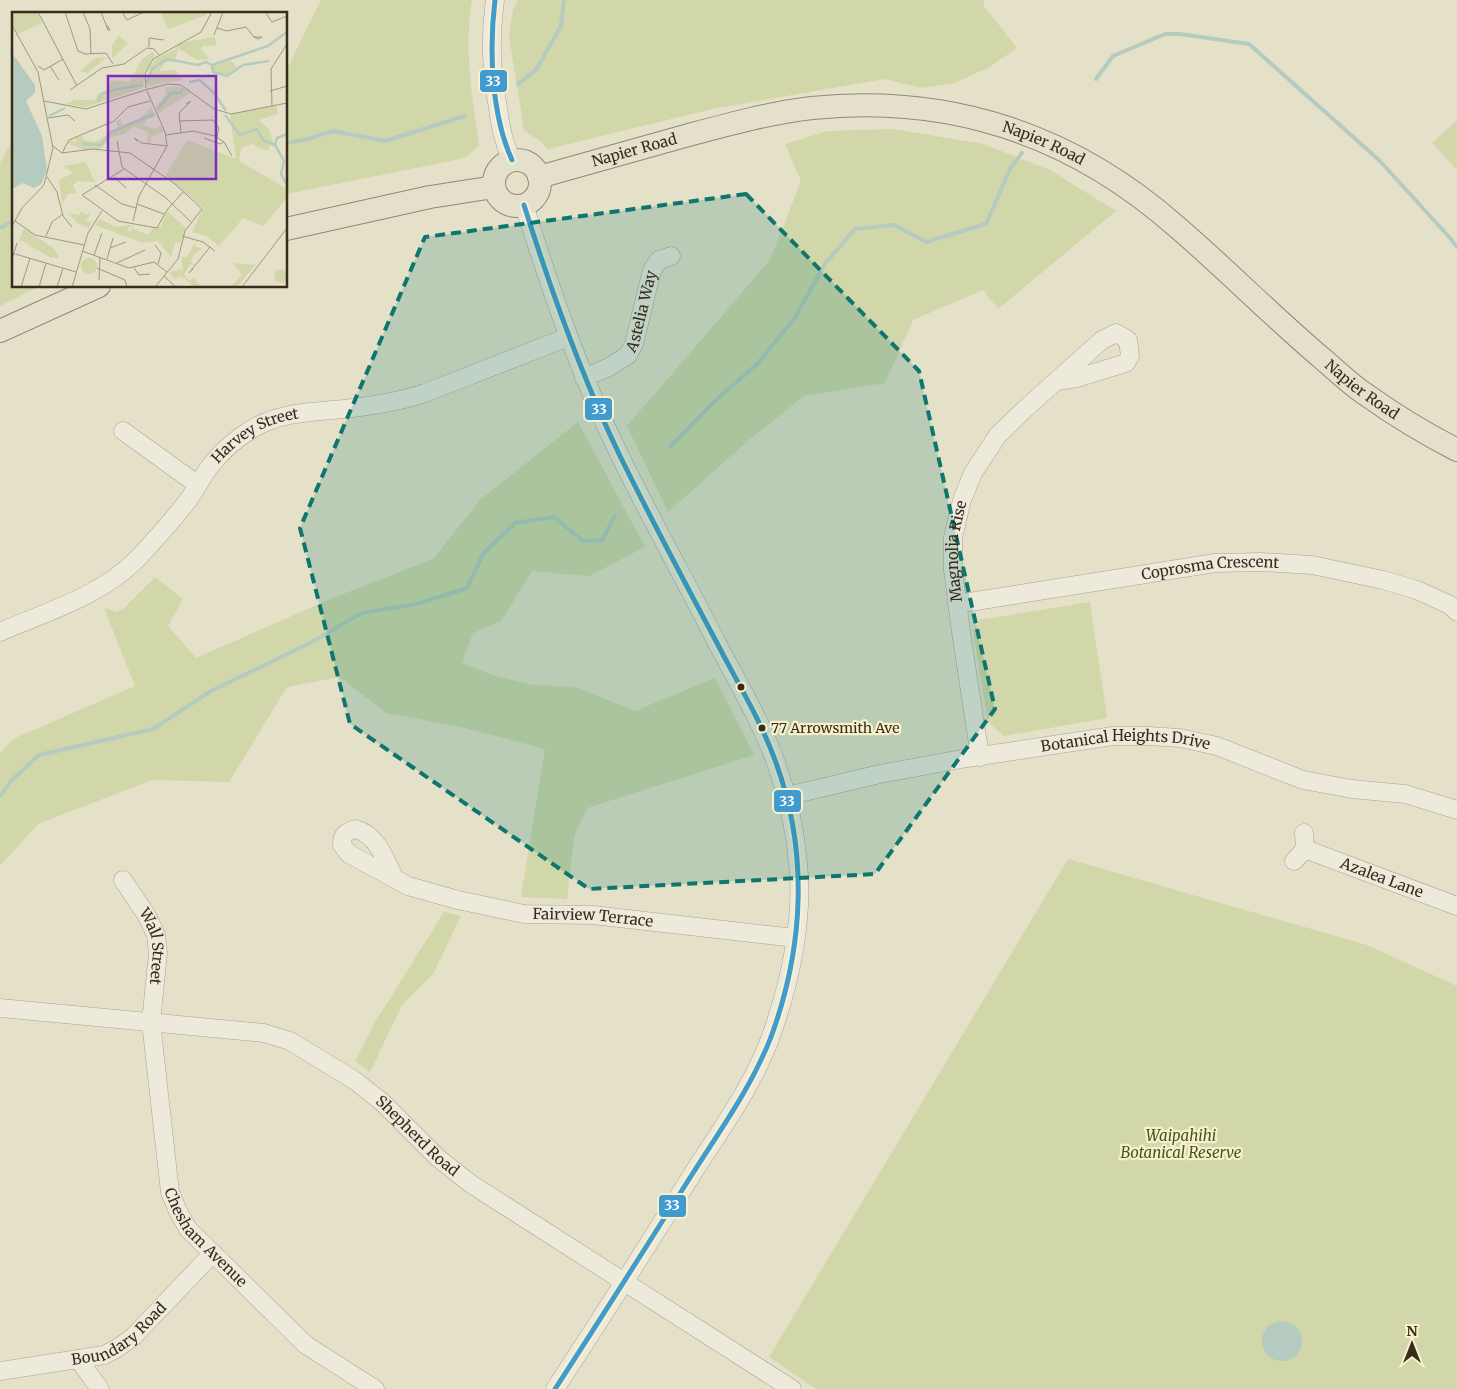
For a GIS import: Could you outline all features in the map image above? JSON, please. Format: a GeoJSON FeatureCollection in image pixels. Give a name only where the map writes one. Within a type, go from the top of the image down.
{"type":"FeatureCollection","features":[{"type":"Feature","properties":{"kind":"main road","name":"Napier Road"},"geometry":{"type":"LineString","coordinates":[[539,177],[732,123],[810,109],[842,106],[915,107],[979,119],[1022,133],[1068,152],[1094,165],[1126,186],[1178,227],[1302,342],[1366,396],[1432,438],[1457,450]]}},
{"type":"Feature","properties":{"kind":"main road"},"geometry":{"type":"LineString","coordinates":[[512,160],[529,163],[534,167],[539,177],[540,184],[535,197],[524,205],[508,204],[502,201],[494,187],[494,178],[497,170],[512,160]]}},
{"type":"Feature","properties":{"kind":"main road"},"geometry":{"type":"LineString","coordinates":[[288,228],[430,197],[494,187]]}},
{"type":"Feature","properties":{"kind":"main road"},"geometry":{"type":"LineString","coordinates":[[0,331],[96,288]]}},
{"type":"Feature","properties":{"kind":"street"},"geometry":{"type":"LineString","coordinates":[[495,0],[492,66],[501,128],[512,160]]}},
{"type":"Feature","properties":{"kind":"street"},"geometry":{"type":"LineString","coordinates":[[524,205],[541,263],[584,378],[620,456],[759,724],[774,759],[787,796],[799,866],[796,938],[790,973],[770,1038],[758,1068],[556,1389]]}},
{"type":"Feature","properties":{"kind":"street","name":"Astelia Way"},"geometry":{"type":"LineString","coordinates":[[584,378],[609,367],[628,355],[634,344],[652,270],[659,260],[671,256]]}},
{"type":"Feature","properties":{"kind":"street","name":"Harvey Street"},"geometry":{"type":"LineString","coordinates":[[0,632],[77,600],[108,582],[135,561],[189,498],[212,464],[232,443],[253,429],[273,419],[306,412],[402,401],[568,337]]}},
{"type":"Feature","properties":{"kind":"street","name":"Magnolia Rise"},"geometry":{"type":"LineString","coordinates":[[980,757],[952,570],[953,537],[962,500],[973,473],[998,435],[1057,381]]}},
{"type":"Feature","properties":{"kind":"street"},"geometry":{"type":"LineString","coordinates":[[123,431],[198,485]]}},
{"type":"Feature","properties":{"kind":"street","name":"Coprosma Crescent"},"geometry":{"type":"LineString","coordinates":[[957,604],[1216,563],[1261,562],[1312,565],[1383,580],[1417,590],[1450,605],[1457,612]]}},
{"type":"Feature","properties":{"kind":"street","name":"Botanical Heights Drive"},"geometry":{"type":"LineString","coordinates":[[787,796],[880,774],[1113,736],[1180,738],[1217,746],[1303,780],[1352,789],[1405,794],[1457,810]]}},
{"type":"Feature","properties":{"kind":"street","name":"Azalea Lane"},"geometry":{"type":"LineString","coordinates":[[1301,848],[1457,906]]}},
{"type":"Feature","properties":{"kind":"street","name":"Fairview Terrace"},"geometry":{"type":"LineString","coordinates":[[394,879],[408,886],[524,914],[593,915],[796,938]]}},
{"type":"Feature","properties":{"kind":"street","name":"Wall Street"},"geometry":{"type":"LineString","coordinates":[[123,880],[147,916],[156,934],[158,952],[151,1022]]}},
{"type":"Feature","properties":{"kind":"street","name":"Shepherd Road"},"geometry":{"type":"LineString","coordinates":[[0,1008],[264,1033],[290,1041],[354,1080],[382,1102],[438,1158],[471,1184],[792,1389]]}},
{"type":"Feature","properties":{"kind":"street","name":"Chesham Avenue"},"geometry":{"type":"LineString","coordinates":[[151,1022],[170,1192],[188,1229],[306,1345],[375,1389]]}},
{"type":"Feature","properties":{"kind":"street","name":"Boundary Road"},"geometry":{"type":"LineString","coordinates":[[0,1371],[78,1359],[104,1354],[116,1349],[133,1337],[213,1254]]}},
{"type":"Feature","properties":{"kind":"street"},"geometry":{"type":"LineString","coordinates":[[78,1359],[100,1389]]}},
{"type":"Feature","properties":{"kind":"highlighted area"},"geometry":{"type":"Polygon","coordinates":[[[746,194],[919,371],[995,709],[875,874],[589,889],[350,724],[300,528],[425,237],[746,194]]]}},
{"type":"Feature","properties":{"kind":"green space"},"geometry":{"type":"Polygon","coordinates":[[[321,0],[472,0],[469,55],[479,146],[465,158],[288,194],[288,67],[321,0]]]}},
{"type":"Feature","properties":{"kind":"green space"},"geometry":{"type":"Polygon","coordinates":[[[518,0],[984,0],[984,6],[1017,48],[988,68],[954,83],[921,88],[884,79],[712,109],[548,149],[524,130],[509,36],[513,9],[518,0]]]}},
{"type":"Feature","properties":{"kind":"green space"},"geometry":{"type":"Polygon","coordinates":[[[1457,120],[1457,170],[1432,143],[1457,120]]]}},
{"type":"Feature","properties":{"kind":"green space"},"geometry":{"type":"Polygon","coordinates":[[[893,129],[983,144],[1050,170],[1116,211],[998,309],[983,290],[913,320],[885,383],[804,396],[750,439],[668,512],[627,426],[770,260],[801,181],[785,144],[828,131],[893,129]]]}},
{"type":"Feature","properties":{"kind":"green space"},"geometry":{"type":"Polygon","coordinates":[[[12,142],[12,288],[36,288],[0,306],[0,163],[12,142]]]}},
{"type":"Feature","properties":{"kind":"green space"},"geometry":{"type":"Polygon","coordinates":[[[578,422],[645,547],[589,576],[532,571],[501,621],[473,633],[462,663],[492,675],[532,685],[575,687],[635,711],[715,678],[754,755],[587,808],[574,837],[567,899],[521,897],[545,749],[461,727],[386,713],[340,677],[287,687],[229,782],[152,780],[38,824],[0,866],[0,753],[13,739],[135,686],[104,608],[117,612],[123,609],[155,577],[183,599],[168,626],[196,658],[333,598],[433,559],[480,500],[578,422]]]}},
{"type":"Feature","properties":{"kind":"green space"},"geometry":{"type":"Polygon","coordinates":[[[1090,602],[1107,718],[1004,736],[988,722],[973,630],[979,620],[1090,602]]]}},
{"type":"Feature","properties":{"kind":"green space","name":"Waipahihi Botanical Reserve"},"geometry":{"type":"Polygon","coordinates":[[[1068,859],[1367,945],[1457,986],[1457,1389],[816,1389],[769,1357],[1068,859]]]}},
{"type":"Feature","properties":{"kind":"green space"},"geometry":{"type":"Polygon","coordinates":[[[444,912],[461,916],[433,974],[402,1005],[370,1072],[355,1061],[374,1024],[444,912]]]}},
{"type":"Feature","properties":{"kind":"shaded area"},"geometry":{"type":"Polygon","coordinates":[[[1286,1321],[1293,1324],[1299,1330],[1302,1341],[1301,1349],[1293,1358],[1286,1361],[1278,1361],[1271,1358],[1263,1349],[1262,1337],[1265,1330],[1274,1322],[1286,1321]]]}},
{"type":"Feature","properties":{"kind":"waterway"},"geometry":{"type":"LineString","coordinates":[[518,84],[536,70],[561,26],[564,0]]}},
{"type":"Feature","properties":{"kind":"waterway"},"geometry":{"type":"LineString","coordinates":[[1096,79],[1113,56],[1165,34],[1180,34],[1249,44],[1379,160],[1457,247]]}},
{"type":"Feature","properties":{"kind":"waterway"},"geometry":{"type":"LineString","coordinates":[[288,143],[333,131],[385,141],[465,116]]}},
{"type":"Feature","properties":{"kind":"waterway"},"geometry":{"type":"LineString","coordinates":[[670,447],[714,402],[758,363],[794,319],[825,264],[855,229],[894,225],[926,242],[986,224],[1011,167],[1022,153]]}},
{"type":"Feature","properties":{"kind":"waterway"},"geometry":{"type":"LineString","coordinates":[[0,227],[12,220]]}},
{"type":"Feature","properties":{"kind":"waterway"},"geometry":{"type":"LineString","coordinates":[[0,796],[12,780],[39,755],[153,729],[211,691],[310,643],[362,613],[417,604],[467,588],[483,554],[515,523],[554,517],[583,541],[602,540],[615,516]]}},
{"type":"Feature","properties":{"kind":"transit line","name":"33"},"geometry":{"type":"LineString","coordinates":[[495,0],[492,39],[493,81],[500,122],[512,160]]}},
{"type":"Feature","properties":{"kind":"transit line","name":"33"},"geometry":{"type":"LineString","coordinates":[[524,205],[545,269],[592,395],[620,456],[748,701],[775,760],[786,794],[793,829],[798,899],[796,934],[782,1003],[771,1037],[755,1073],[725,1124],[555,1389]]}},
{"type":"Feature","properties":{"kind":"place","name":"77 Arrowsmith Ave"},"geometry":{"type":"Point","coordinates":[762,728]}}]}
